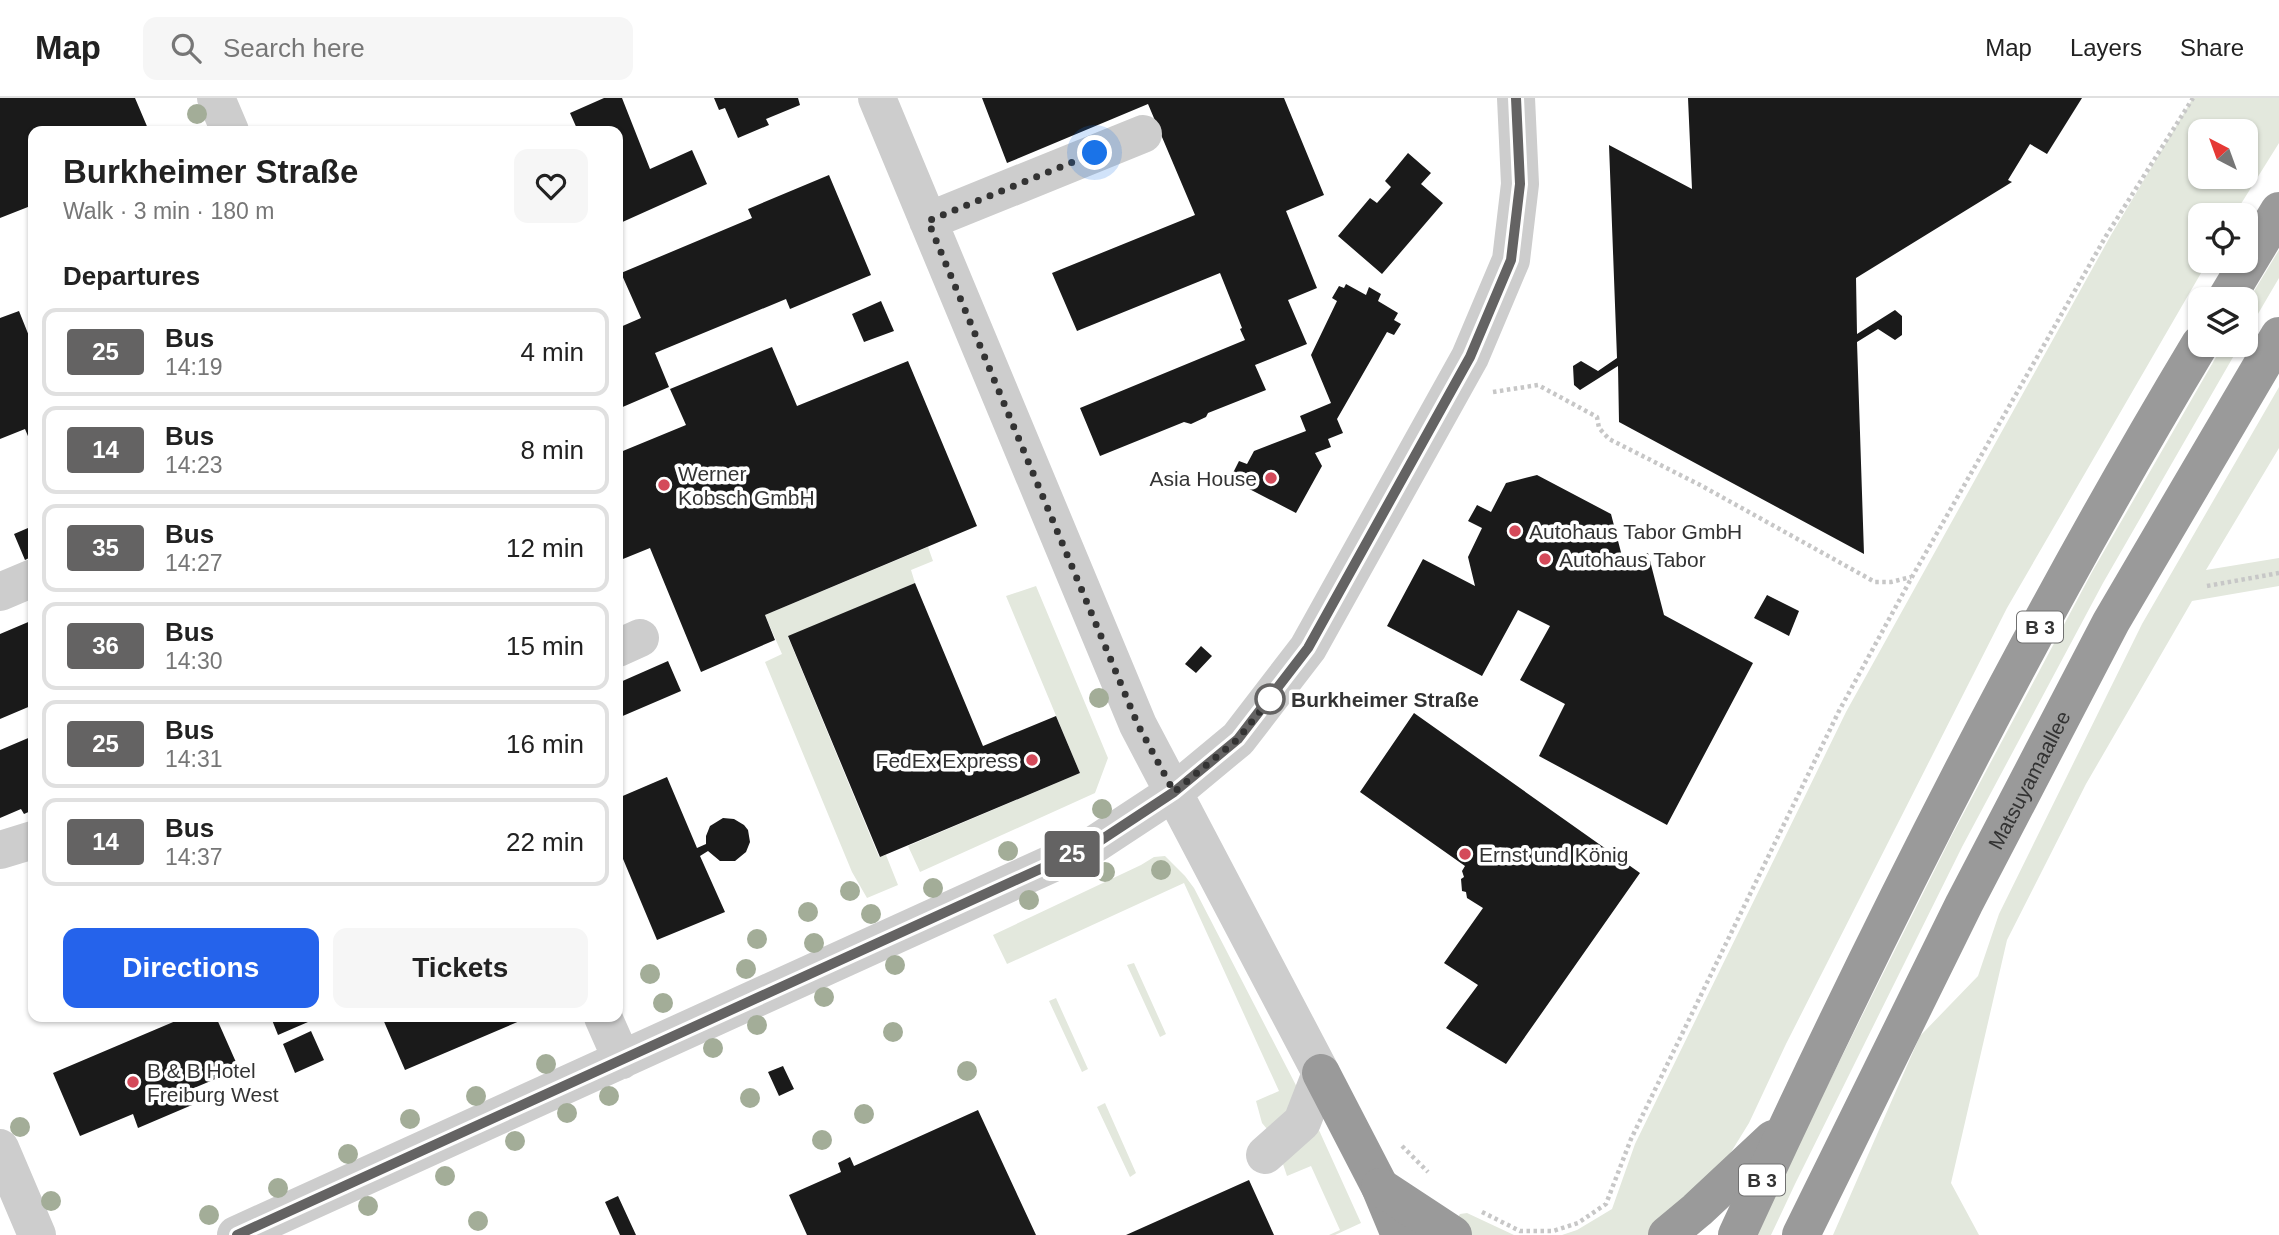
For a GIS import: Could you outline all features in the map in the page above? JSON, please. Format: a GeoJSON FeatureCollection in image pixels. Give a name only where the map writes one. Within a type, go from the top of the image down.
{"type":"FeatureCollection","features":[{"type":"Feature","properties":{"kind":"highway"},"geometry":{"type":"LineString","coordinates":[[2233,287],[2279,211]]}},
{"type":"Feature","properties":{"kind":"highway","name":"Matsuyamaallee"},"geometry":{"type":"LineString","coordinates":[[1801,1235],[1958,916],[2111,622],[2279,336]]}},
{"type":"Feature","properties":{"kind":"highway","name":"B 3"},"geometry":{"type":"LineString","coordinates":[[1737,1235],[1787,1125],[1982,734],[2193,357]]}},
{"type":"Feature","properties":{"kind":"highway"},"geometry":{"type":"LineString","coordinates":[[1321,1073],[1380,1187],[1400,1235]]}},
{"type":"Feature","properties":{"kind":"highway"},"geometry":{"type":"LineString","coordinates":[[1667,1235],[1787,1125]]}},
{"type":"Feature","properties":{"kind":"highway"},"geometry":{"type":"LineString","coordinates":[[1380,1187],[1464,1222]]}},
{"type":"Feature","properties":{"kind":"street"},"geometry":{"type":"LineString","coordinates":[[216,98],[228,126]]}},
{"type":"Feature","properties":{"kind":"street"},"geometry":{"type":"LineString","coordinates":[[877,98],[1138,725],[1321,1073],[1302,1122],[1265,1155]]}},
{"type":"Feature","properties":{"kind":"street"},"geometry":{"type":"LineString","coordinates":[[236,1235],[1095,844],[1174,792],[1238,739],[1308,648],[1470,357],[1511,260],[1520,184],[1516,98]]}},
{"type":"Feature","properties":{"kind":"street"},"geometry":{"type":"LineString","coordinates":[[928,221],[1143,134]]}},
{"type":"Feature","properties":{"kind":"street"},"geometry":{"type":"LineString","coordinates":[[0,593],[28,580]]}},
{"type":"Feature","properties":{"kind":"street"},"geometry":{"type":"LineString","coordinates":[[0,849],[28,841]]}},
{"type":"Feature","properties":{"kind":"street"},"geometry":{"type":"LineString","coordinates":[[605,1022],[622,1060]]}},
{"type":"Feature","properties":{"kind":"street"},"geometry":{"type":"LineString","coordinates":[[0,1148],[37,1235]]}},
{"type":"Feature","properties":{"kind":"path"},"geometry":{"type":"LineString","coordinates":[[1464,1222],[1520,1231],[1553,1231],[1577,1223],[1606,1204],[1631,1139],[1839,711],[2106,236],[2193,98]]}},
{"type":"Feature","properties":{"kind":"path"},"geometry":{"type":"LineString","coordinates":[[1491,392],[1538,385],[1597,417],[1600,428],[1609,439],[1702,486],[1875,583],[1912,577]]}},
{"type":"Feature","properties":{"kind":"path"},"geometry":{"type":"LineString","coordinates":[[2207,586],[2279,573]]}},
{"type":"Feature","properties":{"kind":"shaded area"},"geometry":{"type":"Polygon","coordinates":[[[2193,98],[2279,98],[2279,143],[2258,177],[2258,119],[2188,119],[2188,189],[2250,189],[2242,203],[2188,203],[2188,273],[2201,273],[2193,287],[2188,287],[2188,296],[2007,608],[1786,1044],[1749,1123],[1728,1157],[1694,1235],[1562,1235],[1577,1230],[1612,1209],[1635,1144],[1846,712],[2111,235],[2193,98]]]}},
{"type":"Feature","properties":{"kind":"shaded area"},"geometry":{"type":"Polygon","coordinates":[[[2279,250],[2279,278],[2258,314],[2257,287],[2279,250]]]}},
{"type":"Feature","properties":{"kind":"shaded area"},"geometry":{"type":"Polygon","coordinates":[[[2216,357],[2233,357],[2103,583],[1962,847],[1771,1235],[1756,1235],[1783,1175],[1952,835],[2092,572],[2216,357]]]}},
{"type":"Feature","properties":{"kind":"shaded area"},"geometry":{"type":"Polygon","coordinates":[[[2279,387],[2279,448],[2206,570],[2279,558],[2279,586],[2192,601],[2086,784],[2007,940],[1951,1183],[1979,1235],[1833,1235],[1920,1036],[1978,976],[1999,914],[2142,624],[2279,387]]]}},
{"type":"Feature","properties":{"kind":"shaded area"},"geometry":{"type":"Polygon","coordinates":[[[928,547],[933,561],[911,570],[915,583],[788,637],[879,857],[886,855],[898,885],[867,898],[852,872],[765,662],[782,654],[765,615],[928,547]]]}},
{"type":"Feature","properties":{"kind":"shaded area"},"geometry":{"type":"Polygon","coordinates":[[[1036,586],[1108,758],[1095,793],[920,872],[908,846],[1080,773],[1006,596],[1036,586]]]}},
{"type":"Feature","properties":{"kind":"shaded area"},"geometry":{"type":"Polygon","coordinates":[[[1165,856],[1194,888],[1302,1097],[1267,1129],[1262,1123],[1256,1101],[1279,1091],[1184,883],[1007,964],[993,935],[1154,857],[1165,856]]]}},
{"type":"Feature","properties":{"kind":"shaded area"},"geometry":{"type":"Polygon","coordinates":[[[1134,963],[1166,1034],[1160,1037],[1127,965],[1134,963]]]}},
{"type":"Feature","properties":{"kind":"shaded area"},"geometry":{"type":"Polygon","coordinates":[[[1056,998],[1088,1069],[1082,1072],[1049,1001],[1056,998]]]}},
{"type":"Feature","properties":{"kind":"shaded area"},"geometry":{"type":"Polygon","coordinates":[[[1105,1103],[1136,1173],[1130,1177],[1097,1107],[1105,1103]]]}},
{"type":"Feature","properties":{"kind":"shaded area"},"geometry":{"type":"Polygon","coordinates":[[[1318,1128],[1361,1223],[1335,1235],[1329,1235],[1340,1230],[1311,1166],[1287,1176],[1283,1164],[1318,1128]]]}},
{"type":"Feature","properties":{"kind":"shaded area"},"geometry":{"type":"Polygon","coordinates":[[[1467,1213],[1514,1235],[1446,1235],[1460,1214],[1467,1213]]]}},
{"type":"Feature","properties":{"kind":"building"},"geometry":{"type":"Polygon","coordinates":[[[0,98],[135,98],[147,126],[28,126],[28,207],[0,218],[0,98]]]}},
{"type":"Feature","properties":{"kind":"building"},"geometry":{"type":"Polygon","coordinates":[[[604,98],[622,98],[650,169],[692,150],[707,184],[623,222],[623,126],[576,126],[570,113],[604,98]]]}},
{"type":"Feature","properties":{"kind":"building"},"geometry":{"type":"Polygon","coordinates":[[[714,98],[798,98],[800,105],[766,119],[769,125],[738,138],[725,108],[719,110],[714,98]]]}},
{"type":"Feature","properties":{"kind":"building"},"geometry":{"type":"Polygon","coordinates":[[[982,98],[1284,98],[1324,195],[1286,211],[1317,288],[1288,300],[1307,344],[1255,365],[1266,390],[1208,413],[1206,417],[1191,424],[1184,422],[1100,456],[1080,408],[1245,340],[1240,329],[1242,328],[1220,273],[1077,331],[1052,273],[1195,215],[1148,104],[1007,163],[982,98]]]}},
{"type":"Feature","properties":{"kind":"building"},"geometry":{"type":"Polygon","coordinates":[[[1688,98],[2082,98],[2047,154],[2030,144],[2008,180],[2012,182],[1856,278],[1857,334],[1895,310],[1902,316],[1902,335],[1895,340],[1878,329],[1857,342],[1864,554],[1619,422],[1618,366],[1580,390],[1574,385],[1573,366],[1581,361],[1598,371],[1617,358],[1609,145],[1692,189],[1688,98]]]}},
{"type":"Feature","properties":{"kind":"building"},"geometry":{"type":"Polygon","coordinates":[[[1408,153],[1431,173],[1421,184],[1443,203],[1382,274],[1338,236],[1370,198],[1377,203],[1391,187],[1385,181],[1408,153]]]}},
{"type":"Feature","properties":{"kind":"building"},"geometry":{"type":"Polygon","coordinates":[[[829,175],[871,275],[790,309],[786,299],[655,353],[669,387],[623,407],[623,326],[641,318],[623,272],[752,218],[748,209],[829,175]]]}},
{"type":"Feature","properties":{"kind":"building"},"geometry":{"type":"Polygon","coordinates":[[[1346,284],[1366,295],[1369,287],[1381,294],[1378,301],[1398,313],[1394,320],[1401,324],[1394,335],[1387,332],[1337,419],[1343,433],[1328,439],[1331,447],[1315,453],[1322,466],[1296,513],[1230,479],[1239,461],[1247,464],[1254,451],[1306,431],[1300,416],[1331,403],[1311,355],[1337,301],[1332,298],[1339,286],[1344,288],[1346,284]]]}},
{"type":"Feature","properties":{"kind":"building"},"geometry":{"type":"Polygon","coordinates":[[[881,301],[894,331],[864,342],[852,314],[881,301]]]}},
{"type":"Feature","properties":{"kind":"building"},"geometry":{"type":"Polygon","coordinates":[[[19,311],[28,334],[28,436],[25,429],[0,439],[0,318],[19,311]]]}},
{"type":"Feature","properties":{"kind":"building"},"geometry":{"type":"Polygon","coordinates":[[[772,347],[797,406],[908,361],[977,526],[765,615],[775,640],[701,672],[650,548],[623,559],[623,451],[686,425],[670,389],[772,347]]]}},
{"type":"Feature","properties":{"kind":"building"},"geometry":{"type":"Polygon","coordinates":[[[1537,475],[1611,514],[1623,560],[1648,553],[1664,615],[1753,663],[1667,825],[1539,756],[1565,704],[1520,680],[1550,626],[1518,610],[1482,676],[1387,626],[1423,559],[1475,586],[1468,557],[1482,528],[1468,521],[1477,505],[1491,512],[1506,483],[1537,475]]]}},
{"type":"Feature","properties":{"kind":"building"},"geometry":{"type":"Polygon","coordinates":[[[28,528],[28,558],[25,560],[14,534],[28,528]]]}},
{"type":"Feature","properties":{"kind":"building"},"geometry":{"type":"Polygon","coordinates":[[[915,583],[983,746],[1056,716],[1080,773],[880,857],[788,636],[915,583]]]}},
{"type":"Feature","properties":{"kind":"building"},"geometry":{"type":"Polygon","coordinates":[[[1767,595],[1799,611],[1789,636],[1754,618],[1767,595]]]}},
{"type":"Feature","properties":{"kind":"building"},"geometry":{"type":"Polygon","coordinates":[[[28,622],[28,707],[0,719],[0,634],[28,622]]]}},
{"type":"Feature","properties":{"kind":"building"},"geometry":{"type":"Polygon","coordinates":[[[1201,646],[1212,656],[1196,673],[1185,664],[1201,646]]]}},
{"type":"Feature","properties":{"kind":"building"},"geometry":{"type":"Polygon","coordinates":[[[668,661],[681,691],[623,716],[623,681],[668,661]]]}},
{"type":"Feature","properties":{"kind":"building"},"geometry":{"type":"Polygon","coordinates":[[[1414,713],[1640,873],[1506,1064],[1446,1028],[1478,985],[1444,963],[1483,908],[1467,898],[1466,892],[1462,891],[1461,879],[1464,877],[1462,871],[1465,866],[1360,792],[1414,713]]]}},
{"type":"Feature","properties":{"kind":"building"},"geometry":{"type":"Polygon","coordinates":[[[28,738],[28,812],[24,814],[21,809],[0,818],[0,750],[28,738]]]}},
{"type":"Feature","properties":{"kind":"building"},"geometry":{"type":"Polygon","coordinates":[[[667,777],[697,848],[706,844],[710,826],[723,818],[734,819],[744,825],[748,830],[750,842],[746,852],[735,861],[720,861],[708,851],[700,856],[725,912],[657,940],[623,859],[623,796],[667,777]]]}},
{"type":"Feature","properties":{"kind":"building","name":"B & B Hotel Freiburg West"},"geometry":{"type":"Polygon","coordinates":[[[173,1022],[218,1022],[239,1069],[187,1091],[192,1105],[138,1128],[133,1114],[80,1136],[53,1073],[173,1022]]]}},
{"type":"Feature","properties":{"kind":"building"},"geometry":{"type":"Polygon","coordinates":[[[273,1022],[308,1022],[278,1035],[273,1022]]]}},
{"type":"Feature","properties":{"kind":"building"},"geometry":{"type":"Polygon","coordinates":[[[384,1022],[517,1022],[405,1070],[384,1022]]]}},
{"type":"Feature","properties":{"kind":"building"},"geometry":{"type":"Polygon","coordinates":[[[311,1031],[324,1060],[295,1073],[283,1044],[311,1031]]]}},
{"type":"Feature","properties":{"kind":"building"},"geometry":{"type":"Polygon","coordinates":[[[783,1066],[794,1089],[779,1096],[768,1072],[783,1066]]]}},
{"type":"Feature","properties":{"kind":"building"},"geometry":{"type":"Polygon","coordinates":[[[978,1110],[1036,1235],[807,1235],[789,1195],[841,1172],[838,1163],[850,1157],[854,1166],[978,1110]]]}},
{"type":"Feature","properties":{"kind":"building"},"geometry":{"type":"Polygon","coordinates":[[[1249,1180],[1274,1235],[1126,1235],[1249,1180]]]}},
{"type":"Feature","properties":{"kind":"building"},"geometry":{"type":"Polygon","coordinates":[[[618,1196],[636,1235],[620,1235],[605,1202],[618,1196]]]}},
{"type":"Feature","properties":{"kind":"bus line","name":"25"},"geometry":{"type":"LineString","coordinates":[[237,1235],[1095,844],[1206,768],[1238,739],[1308,648],[1470,357],[1511,260],[1520,184],[1516,98]]}},
{"type":"Feature","properties":{"kind":"place","name":"Asia House"},"geometry":{"type":"Point","coordinates":[1271,478]}},
{"type":"Feature","properties":{"kind":"place","name":"Werner Kobsch GmbH"},"geometry":{"type":"Point","coordinates":[664,485]}},
{"type":"Feature","properties":{"kind":"place","name":"Autohaus Tabor GmbH"},"geometry":{"type":"Point","coordinates":[1515,531]}},
{"type":"Feature","properties":{"kind":"place","name":"Autohaus Tabor"},"geometry":{"type":"Point","coordinates":[1545,559]}},
{"type":"Feature","properties":{"kind":"place","name":"Burkheimer Straße"},"geometry":{"type":"Point","coordinates":[1270,699]}},
{"type":"Feature","properties":{"kind":"place","name":"FedEx Express"},"geometry":{"type":"Point","coordinates":[1032,760]}},
{"type":"Feature","properties":{"kind":"place","name":"Ernst und König"},"geometry":{"type":"Point","coordinates":[1465,854]}},
{"type":"Feature","properties":{"kind":"place","name":"B & B Hotel Freiburg West"},"geometry":{"type":"Point","coordinates":[133,1082]}},
{"type":"Feature","properties":{"kind":"route"},"geometry":{"type":"LineString","coordinates":[[1095,153],[928,221],[1138,725],[1174,792],[1238,739],[1270,699]]}}]}
